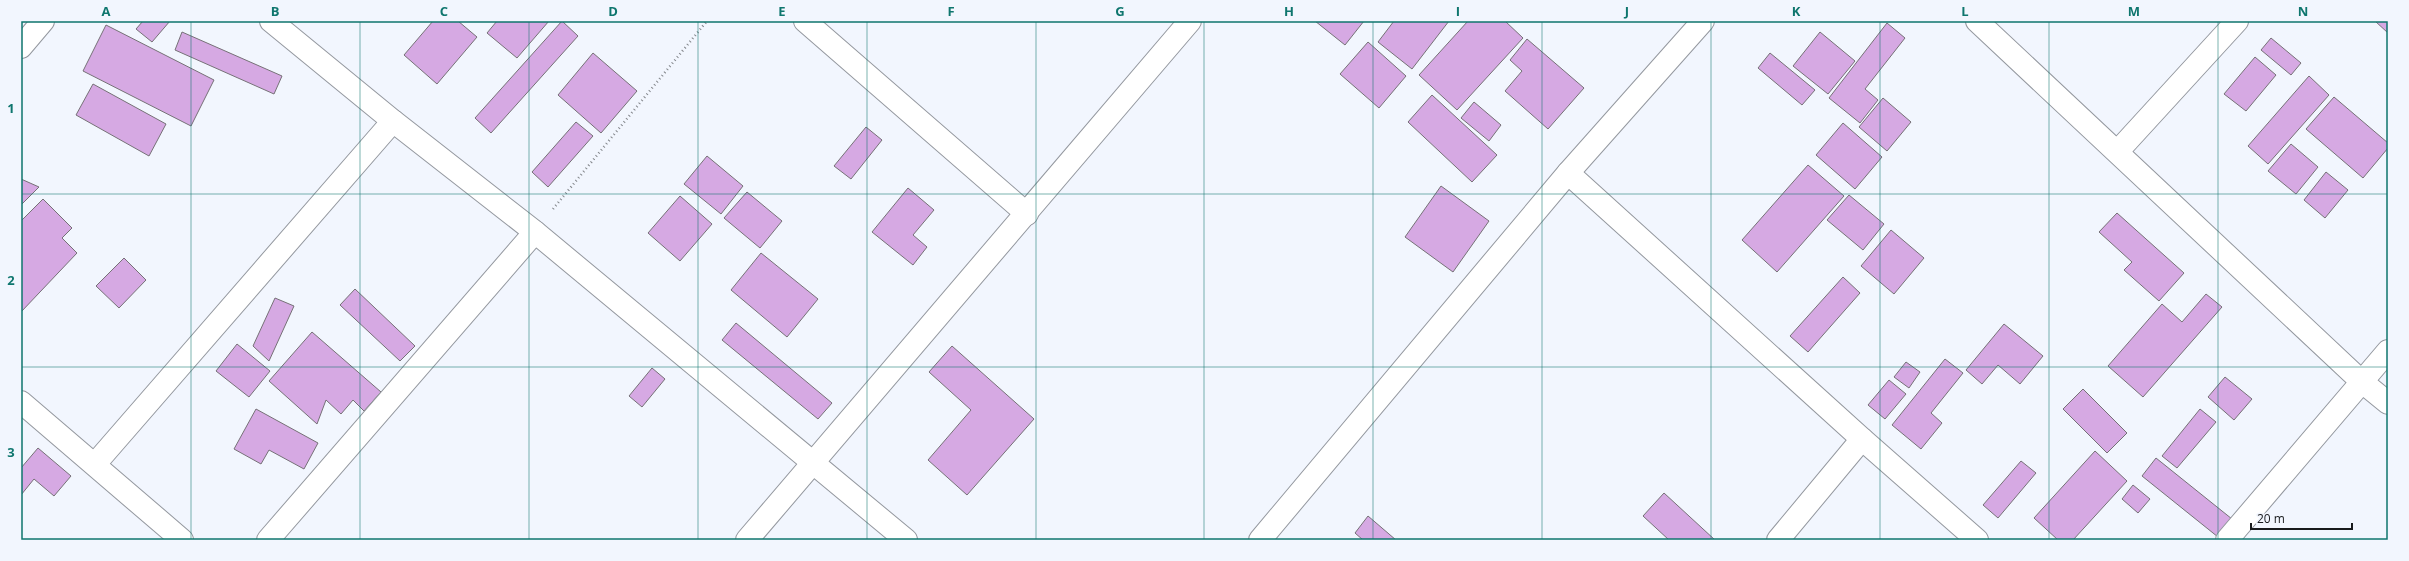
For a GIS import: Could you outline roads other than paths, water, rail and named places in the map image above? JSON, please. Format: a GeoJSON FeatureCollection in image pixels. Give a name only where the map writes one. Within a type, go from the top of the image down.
{"type":"FeatureCollection","features":[{"type":"Feature","properties":{"kind":"street"},"geometry":{"type":"LineString","coordinates":[[21,47],[43,21]]}},
{"type":"Feature","properties":{"kind":"street"},"geometry":{"type":"LineString","coordinates":[[272,21],[393,121],[535,232],[906,540]]}},
{"type":"Feature","properties":{"kind":"street"},"geometry":{"type":"LineString","coordinates":[[805,21],[1027,214]]}},
{"type":"Feature","properties":{"kind":"street"},"geometry":{"type":"LineString","coordinates":[[746,540],[1027,214],[1190,21]]}},
{"type":"Feature","properties":{"kind":"street"},"geometry":{"type":"LineString","coordinates":[[1260,540],[1568,174],[1703,21]]}},
{"type":"Feature","properties":{"kind":"street"},"geometry":{"type":"LineString","coordinates":[[1977,21],[2118,151],[2361,381],[2388,403]]}},
{"type":"Feature","properties":{"kind":"street"},"geometry":{"type":"LineString","coordinates":[[2118,151],[2237,21]]}},
{"type":"Feature","properties":{"kind":"street"},"geometry":{"type":"LineString","coordinates":[[95,464],[393,121]]}},
{"type":"Feature","properties":{"kind":"street"},"geometry":{"type":"LineString","coordinates":[[1568,174],[1862,439],[1977,540]]}},
{"type":"Feature","properties":{"kind":"street"},"geometry":{"type":"LineString","coordinates":[[268,540],[535,232]]}},
{"type":"Feature","properties":{"kind":"street"},"geometry":{"type":"LineString","coordinates":[[2227,540],[2388,351]]}},
{"type":"Feature","properties":{"kind":"street"},"geometry":{"type":"LineString","coordinates":[[21,402],[182,540]]}},
{"type":"Feature","properties":{"kind":"street"},"geometry":{"type":"LineString","coordinates":[[1778,540],[1862,439]]}}]}
